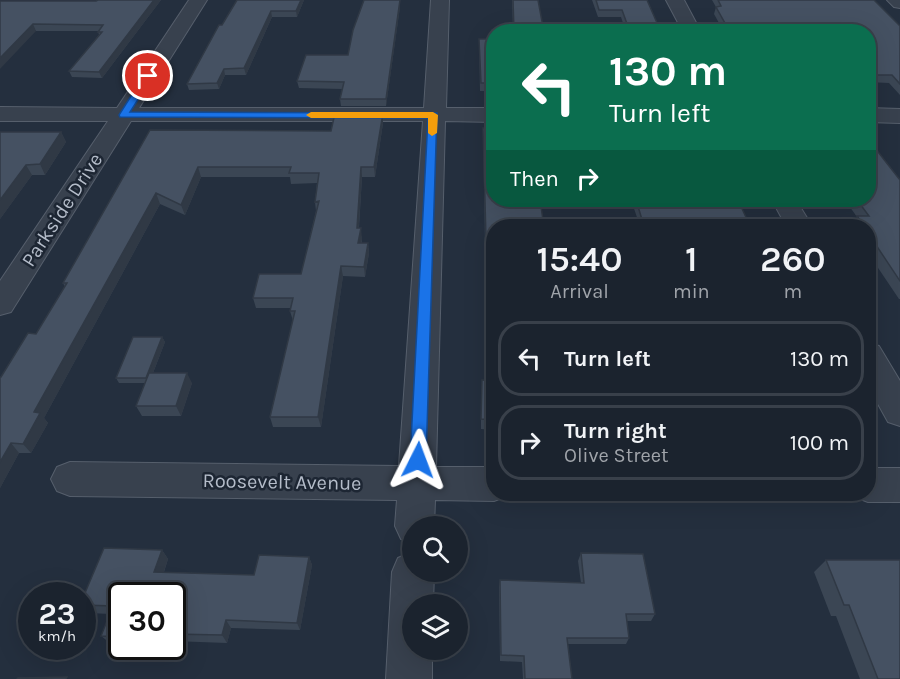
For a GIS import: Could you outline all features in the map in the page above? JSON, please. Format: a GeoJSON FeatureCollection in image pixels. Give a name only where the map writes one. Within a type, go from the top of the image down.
{"type":"FeatureCollection","features":[{"type":"Feature","properties":{"kind":"street","name":"Parkside Drive"},"geometry":{"type":"LineString","coordinates":[[0,304],[198,0]]}},
{"type":"Feature","properties":{"kind":"street"},"geometry":{"type":"LineString","coordinates":[[416,516],[440,0]]}},
{"type":"Feature","properties":{"kind":"street"},"geometry":{"type":"LineString","coordinates":[[675,0],[688,24]]}},
{"type":"Feature","properties":{"kind":"street"},"geometry":{"type":"LineString","coordinates":[[896,0],[900,3]]}},
{"type":"Feature","properties":{"kind":"street"},"geometry":{"type":"LineString","coordinates":[[0,114],[486,115]]}},
{"type":"Feature","properties":{"kind":"street"},"geometry":{"type":"LineString","coordinates":[[876,116],[900,116]]}},
{"type":"Feature","properties":{"kind":"street"},"geometry":{"type":"LineString","coordinates":[[876,368],[900,412]]}},
{"type":"Feature","properties":{"kind":"street","name":"Roosevelt Avenue"},"geometry":{"type":"LineString","coordinates":[[70,479],[486,484]]}},
{"type":"Feature","properties":{"kind":"street"},"geometry":{"type":"LineString","coordinates":[[876,485],[900,485]]}},
{"type":"Feature","properties":{"kind":"street"},"geometry":{"type":"LineString","coordinates":[[409,679],[413,582]]}},
{"type":"Feature","properties":{"kind":"building"},"geometry":{"type":"Polygon","coordinates":[[[154,0],[99,72],[69,71],[102,32],[98,32],[103,25],[33,24],[0,58],[0,1],[154,0]]]}},
{"type":"Feature","properties":{"kind":"building"},"geometry":{"type":"Polygon","coordinates":[[[237,0],[301,0],[296,11],[271,11],[244,68],[224,69],[217,83],[187,84],[219,25],[222,25],[237,0]]]}},
{"type":"Feature","properties":{"kind":"building"},"geometry":{"type":"Polygon","coordinates":[[[364,0],[400,0],[386,99],[340,99],[344,82],[297,81],[306,55],[348,55],[353,30],[364,0]]]}},
{"type":"Feature","properties":{"kind":"building"},"geometry":{"type":"Polygon","coordinates":[[[513,0],[538,0],[542,24],[514,24],[513,0]]]}},
{"type":"Feature","properties":{"kind":"building"},"geometry":{"type":"Polygon","coordinates":[[[596,0],[647,0],[658,24],[627,24],[622,10],[599,10],[596,0]]]}},
{"type":"Feature","properties":{"kind":"building"},"geometry":{"type":"Polygon","coordinates":[[[718,0],[874,0],[900,26],[900,84],[892,75],[876,75],[876,24],[726,24],[716,7],[721,6],[718,0]]]}},
{"type":"Feature","properties":{"kind":"building"},"geometry":{"type":"Polygon","coordinates":[[[479,39],[486,39],[486,83],[481,83],[479,39]]]}},
{"type":"Feature","properties":{"kind":"building"},"geometry":{"type":"Polygon","coordinates":[[[335,113],[383,113],[374,167],[361,167],[357,228],[361,228],[358,243],[368,243],[364,267],[341,266],[318,417],[270,417],[295,311],[290,311],[293,298],[253,298],[259,274],[301,274],[319,201],[315,202],[319,173],[289,173],[291,167],[198,167],[181,205],[156,193],[34,412],[40,413],[23,444],[11,443],[0,462],[0,377],[28,333],[36,334],[67,283],[63,283],[150,130],[331,131],[335,113]]]}},
{"type":"Feature","properties":{"kind":"building"},"geometry":{"type":"Polygon","coordinates":[[[483,128],[486,128],[486,207],[541,207],[543,219],[486,219],[486,239],[483,128]]]}},
{"type":"Feature","properties":{"kind":"building"},"geometry":{"type":"Polygon","coordinates":[[[0,132],[61,132],[40,164],[26,165],[0,200],[0,132]]]}},
{"type":"Feature","properties":{"kind":"building"},"geometry":{"type":"Polygon","coordinates":[[[876,149],[900,180],[900,281],[876,245],[876,219],[859,219],[857,216],[869,216],[862,207],[876,207],[876,149]]]}},
{"type":"Feature","properties":{"kind":"building"},"geometry":{"type":"Polygon","coordinates":[[[638,207],[741,207],[747,219],[642,219],[638,207]]]}},
{"type":"Feature","properties":{"kind":"building"},"geometry":{"type":"Polygon","coordinates":[[[133,337],[162,337],[146,378],[116,378],[133,337]]]}},
{"type":"Feature","properties":{"kind":"building"},"geometry":{"type":"Polygon","coordinates":[[[149,373],[187,373],[176,406],[136,406],[149,373]]]}},
{"type":"Feature","properties":{"kind":"building"},"geometry":{"type":"Polygon","coordinates":[[[482,380],[486,380],[486,419],[481,419],[482,380]]]}},
{"type":"Feature","properties":{"kind":"building"},"geometry":{"type":"Polygon","coordinates":[[[104,548],[162,550],[154,572],[254,575],[259,555],[309,557],[297,623],[226,620],[222,635],[186,634],[186,582],[108,582],[108,606],[96,605],[96,582],[90,582],[104,548]]]}},
{"type":"Feature","properties":{"kind":"building"},"geometry":{"type":"Polygon","coordinates":[[[581,553],[643,554],[655,614],[626,614],[629,638],[567,638],[572,679],[525,679],[524,656],[501,655],[500,580],[584,583],[581,553]]]}},
{"type":"Feature","properties":{"kind":"building"},"geometry":{"type":"Polygon","coordinates":[[[826,560],[900,560],[900,679],[878,679],[849,605],[844,605],[826,560]]]}},
{"type":"Feature","properties":{"kind":"building"},"geometry":{"type":"Polygon","coordinates":[[[108,618],[108,636],[101,636],[108,618]]]}},
{"type":"Feature","properties":{"kind":"building"},"geometry":{"type":"Polygon","coordinates":[[[67,677],[66,679],[17,679],[18,678],[67,677]]]}},
{"type":"Feature","properties":{"kind":"slow traffic"},"geometry":{"type":"LineString","coordinates":[[311,115],[433,115],[432,133]]}},
{"type":"Feature","properties":{"kind":"route"},"geometry":{"type":"LineString","coordinates":[[148,76],[124,115],[433,115],[418,460]]}}]}
